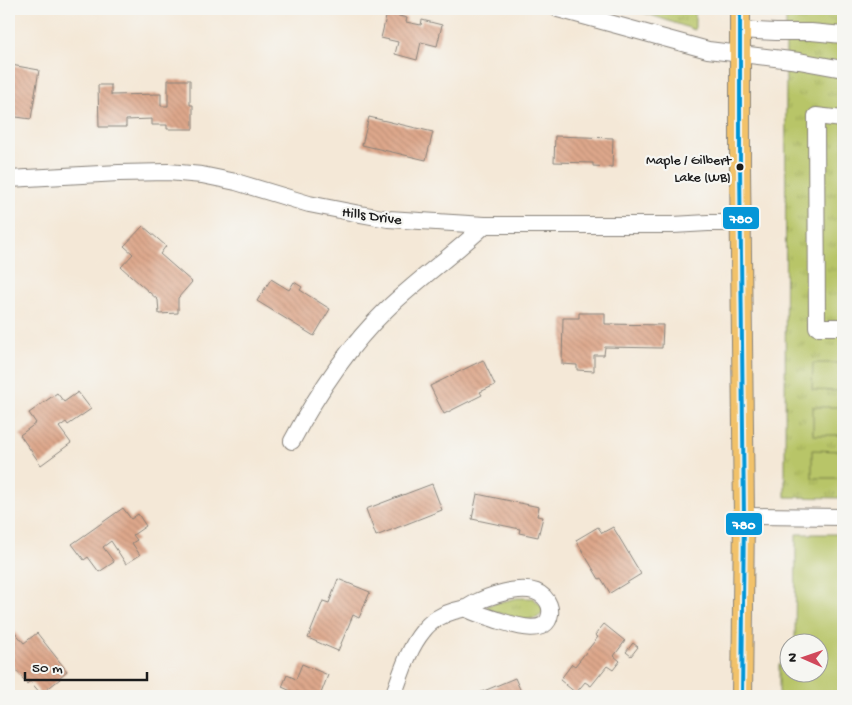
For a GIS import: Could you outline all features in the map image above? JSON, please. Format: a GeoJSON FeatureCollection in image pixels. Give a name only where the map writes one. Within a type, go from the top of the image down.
{"type":"FeatureCollection","features":[{"type":"Feature","properties":{"kind":"main road"},"geometry":{"type":"LineString","coordinates":[[740,9],[744,516],[742,696]]}},
{"type":"Feature","properties":{"kind":"street"},"geometry":{"type":"LineString","coordinates":[[558,9],[708,50],[799,61],[843,69]]}},
{"type":"Feature","properties":{"kind":"street"},"geometry":{"type":"LineString","coordinates":[[740,30],[843,35]]}},
{"type":"Feature","properties":{"kind":"street"},"geometry":{"type":"LineString","coordinates":[[843,119],[816,116],[816,327],[843,327]]}},
{"type":"Feature","properties":{"kind":"street","name":"Hills Drive"},"geometry":{"type":"LineString","coordinates":[[9,179],[119,173],[168,172],[202,175],[236,182],[308,204],[360,214],[388,218],[485,225],[741,223]]}},
{"type":"Feature","properties":{"kind":"street"},"geometry":{"type":"LineString","coordinates":[[292,441],[333,372],[371,326],[386,310],[429,272],[463,246],[485,225]]}},
{"type":"Feature","properties":{"kind":"street"},"geometry":{"type":"LineString","coordinates":[[744,516],[843,517]]}},
{"type":"Feature","properties":{"kind":"street"},"geometry":{"type":"LineString","coordinates":[[393,696],[410,654],[423,630],[440,617],[452,611],[465,608]]}},
{"type":"Feature","properties":{"kind":"green space"},"geometry":{"type":"Polygon","coordinates":[[[633,9],[695,9],[695,30],[633,9]]]}},
{"type":"Feature","properties":{"kind":"green space"},"geometry":{"type":"Polygon","coordinates":[[[786,9],[843,9],[843,498],[785,497],[786,9]]]}},
{"type":"Feature","properties":{"kind":"green space"},"geometry":{"type":"Polygon","coordinates":[[[813,363],[843,363],[843,391],[812,390],[813,363]]]}},
{"type":"Feature","properties":{"kind":"green space"},"geometry":{"type":"Polygon","coordinates":[[[813,407],[843,407],[843,435],[813,435],[813,407]]]}},
{"type":"Feature","properties":{"kind":"green space"},"geometry":{"type":"Polygon","coordinates":[[[812,450],[843,451],[843,478],[812,478],[812,450]]]}},
{"type":"Feature","properties":{"kind":"green space"},"geometry":{"type":"Polygon","coordinates":[[[796,534],[843,534],[843,696],[779,696],[779,664],[780,682],[830,682],[830,632],[795,632],[796,534]]]}},
{"type":"Feature","properties":{"kind":"green space"},"geometry":{"type":"Polygon","coordinates":[[[517,598],[533,598],[542,606],[543,613],[537,618],[527,620],[490,611],[486,608],[488,605],[517,598]]]}},
{"type":"Feature","properties":{"kind":"building"},"geometry":{"type":"Polygon","coordinates":[[[387,13],[407,18],[406,22],[421,25],[422,20],[442,25],[437,46],[421,42],[417,60],[395,54],[398,42],[381,38],[387,13]]]}},
{"type":"Feature","properties":{"kind":"building"},"geometry":{"type":"Polygon","coordinates":[[[11,65],[39,70],[31,119],[9,116],[9,77],[11,65]]]}},
{"type":"Feature","properties":{"kind":"building"},"geometry":{"type":"Polygon","coordinates":[[[168,80],[190,80],[190,105],[193,105],[193,129],[167,129],[167,125],[152,125],[152,119],[126,120],[126,127],[99,127],[98,85],[111,85],[111,95],[161,94],[161,106],[168,106],[168,80]]]}},
{"type":"Feature","properties":{"kind":"building"},"geometry":{"type":"Polygon","coordinates":[[[369,117],[433,132],[426,160],[362,145],[369,117]]]}},
{"type":"Feature","properties":{"kind":"building"},"geometry":{"type":"Polygon","coordinates":[[[555,136],[613,138],[612,167],[593,166],[593,163],[554,162],[555,136]]]}},
{"type":"Feature","properties":{"kind":"building"},"geometry":{"type":"Polygon","coordinates":[[[143,226],[166,246],[160,254],[192,282],[178,298],[178,313],[159,314],[158,300],[121,267],[133,254],[124,246],[143,226]]]}},
{"type":"Feature","properties":{"kind":"building"},"geometry":{"type":"Polygon","coordinates":[[[271,279],[289,290],[294,282],[302,287],[300,290],[330,309],[314,336],[257,301],[271,279]]]}},
{"type":"Feature","properties":{"kind":"building"},"geometry":{"type":"Polygon","coordinates":[[[579,313],[605,313],[605,324],[663,325],[662,348],[605,347],[604,355],[594,355],[594,371],[577,370],[577,365],[562,364],[563,318],[579,318],[579,313]]]}},
{"type":"Feature","properties":{"kind":"building"},"geometry":{"type":"Polygon","coordinates":[[[483,360],[495,385],[480,392],[482,395],[444,414],[430,386],[483,360]]]}},
{"type":"Feature","properties":{"kind":"building"},"geometry":{"type":"Polygon","coordinates":[[[78,392],[91,409],[68,425],[66,422],[59,427],[71,443],[41,465],[20,435],[36,423],[29,413],[57,393],[64,402],[78,392]]]}},
{"type":"Feature","properties":{"kind":"building"},"geometry":{"type":"Polygon","coordinates":[[[432,484],[442,510],[376,536],[366,509],[432,484]]]}},
{"type":"Feature","properties":{"kind":"building"},"geometry":{"type":"Polygon","coordinates":[[[477,494],[539,507],[537,516],[543,517],[538,537],[519,533],[520,529],[472,519],[477,494]]]}},
{"type":"Feature","properties":{"kind":"building"},"geometry":{"type":"Polygon","coordinates":[[[123,508],[131,519],[138,514],[146,526],[133,535],[137,540],[132,543],[140,555],[126,564],[111,541],[103,547],[114,562],[99,572],[88,557],[84,560],[72,544],[123,508]]]}},
{"type":"Feature","properties":{"kind":"building"},"geometry":{"type":"Polygon","coordinates":[[[598,527],[602,533],[613,527],[641,574],[610,593],[601,578],[599,579],[576,540],[598,527]]]}},
{"type":"Feature","properties":{"kind":"building"},"geometry":{"type":"Polygon","coordinates":[[[338,579],[370,592],[359,618],[353,615],[338,651],[308,638],[323,601],[329,603],[338,579]]]}},
{"type":"Feature","properties":{"kind":"building"},"geometry":{"type":"Polygon","coordinates":[[[604,624],[625,641],[614,656],[620,661],[613,670],[607,666],[591,686],[585,682],[576,693],[560,680],[572,664],[575,666],[598,637],[595,635],[604,624]]]}},
{"type":"Feature","properties":{"kind":"building"},"geometry":{"type":"Polygon","coordinates":[[[14,631],[24,643],[37,633],[67,671],[41,694],[30,681],[27,684],[9,661],[9,635],[14,631]]]}},
{"type":"Feature","properties":{"kind":"building"},"geometry":{"type":"Polygon","coordinates":[[[633,643],[638,647],[631,656],[626,652],[633,643]]]}},
{"type":"Feature","properties":{"kind":"building"},"geometry":{"type":"Polygon","coordinates":[[[302,664],[328,675],[320,696],[289,696],[291,691],[282,687],[287,675],[296,679],[302,664]]]}},
{"type":"Feature","properties":{"kind":"building"},"geometry":{"type":"Polygon","coordinates":[[[515,678],[523,696],[472,696],[515,678]]]}},
{"type":"Feature","properties":{"kind":"transit line","name":"780"},"geometry":{"type":"LineString","coordinates":[[740,9],[744,516],[742,696]]}},
{"type":"Feature","properties":{"kind":"place","name":"Maple / Gilbert Lake (WB)"},"geometry":{"type":"Point","coordinates":[740,167]}}]}
